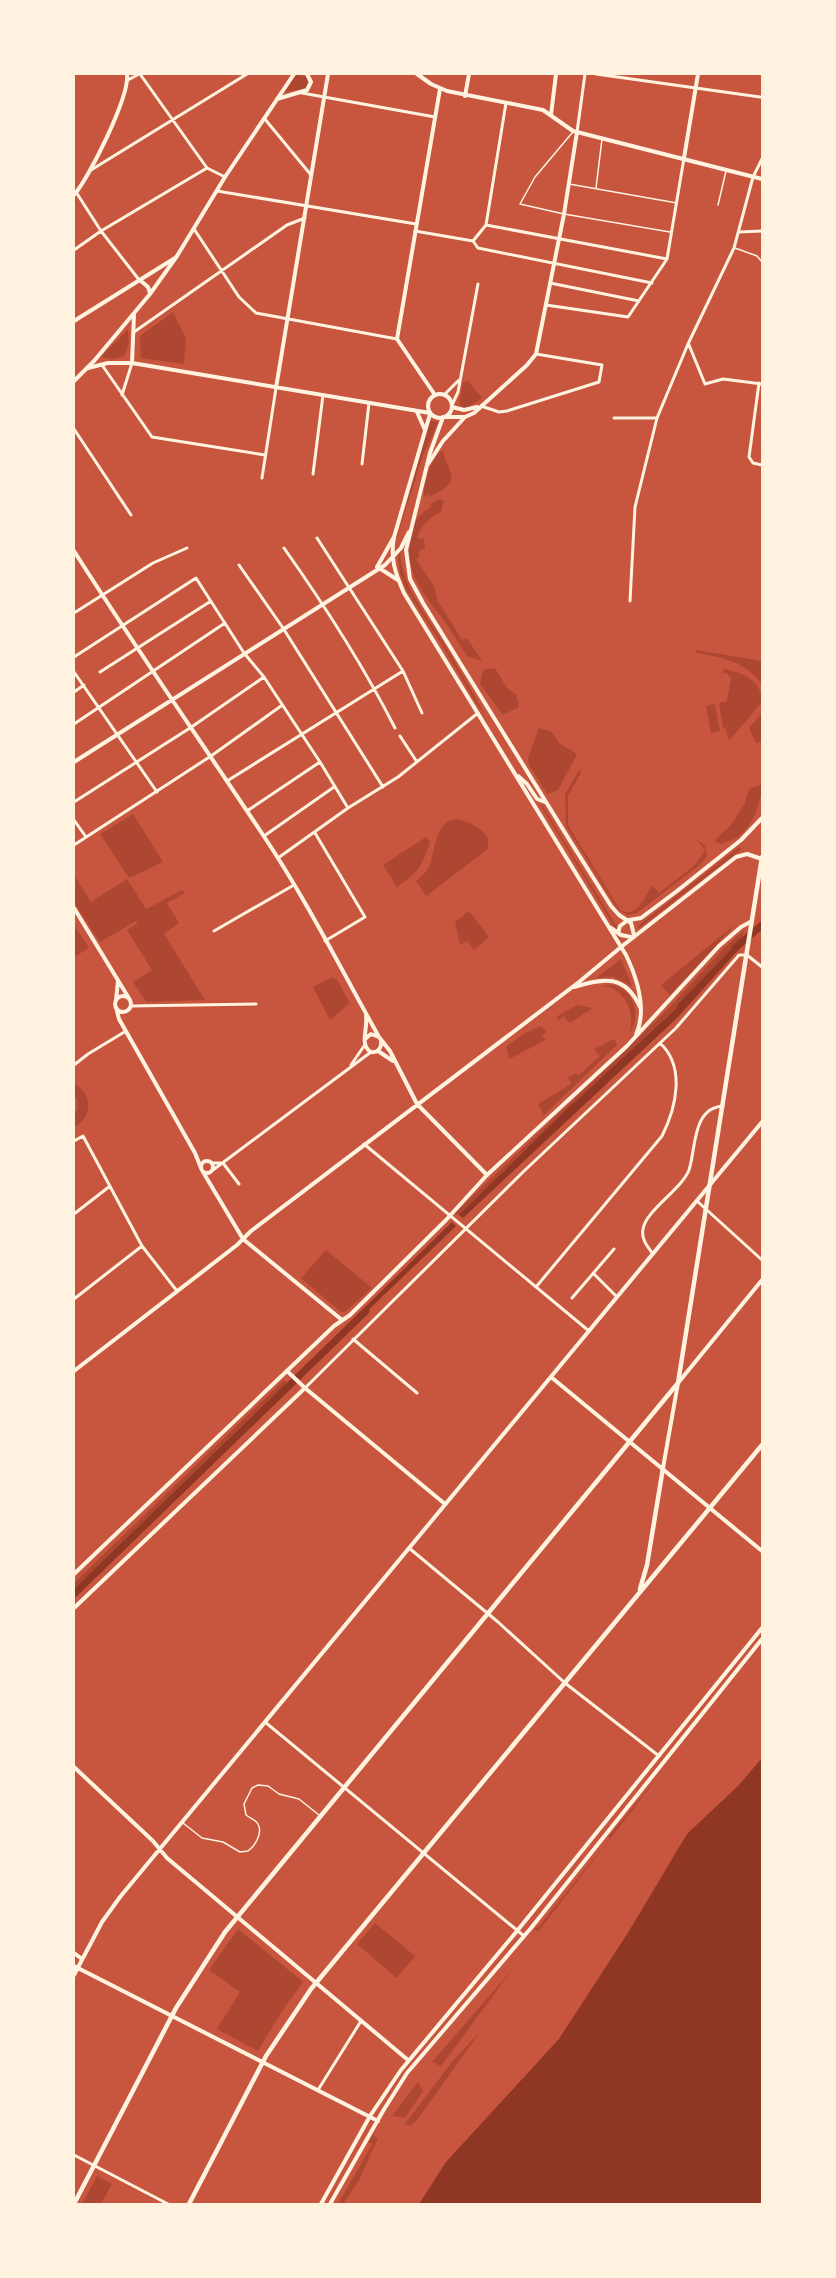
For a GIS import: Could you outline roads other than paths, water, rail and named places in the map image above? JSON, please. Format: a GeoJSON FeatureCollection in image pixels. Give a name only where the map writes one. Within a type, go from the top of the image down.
{"type":"FeatureCollection","features":[{"type":"Feature","properties":{"kind":"main road"},"geometry":{"type":"LineString","coordinates":[[74,2204],[171,2017],[202,1965],[237,1916],[678,1383],[762,858]]}},
{"type":"Feature","properties":{"kind":"main road"},"geometry":{"type":"LineString","coordinates":[[189,2205],[262,2063],[287,2021],[316,1982],[762,1445]]}},
{"type":"Feature","properties":{"kind":"main road"},"geometry":{"type":"LineString","coordinates":[[639,1593],[647,1565],[663,1468]]}},
{"type":"Feature","properties":{"kind":"street"},"geometry":{"type":"LineString","coordinates":[[127,74],[128,80],[123,97],[91,170],[75,194],[140,281],[148,287],[150,294]]}},
{"type":"Feature","properties":{"kind":"street"},"geometry":{"type":"LineString","coordinates":[[128,80],[139,74],[207,168],[225,177]]}},
{"type":"Feature","properties":{"kind":"street"},"geometry":{"type":"LineString","coordinates":[[91,170],[247,74]]}},
{"type":"Feature","properties":{"kind":"street"},"geometry":{"type":"LineString","coordinates":[[74,381],[88,368],[150,294],[294,74]]}},
{"type":"Feature","properties":{"kind":"street"},"geometry":{"type":"LineString","coordinates":[[276,100],[301,92],[310,86],[310,78],[307,74]]}},
{"type":"Feature","properties":{"kind":"street"},"geometry":{"type":"LineString","coordinates":[[262,478],[328,74]]}},
{"type":"Feature","properties":{"kind":"street"},"geometry":{"type":"LineString","coordinates":[[417,74],[440,89],[465,96],[539,109],[575,132],[762,179]]}},
{"type":"Feature","properties":{"kind":"street"},"geometry":{"type":"LineString","coordinates":[[465,96],[469,74]]}},
{"type":"Feature","properties":{"kind":"street"},"geometry":{"type":"LineString","coordinates":[[551,115],[556,74]]}},
{"type":"Feature","properties":{"kind":"street"},"geometry":{"type":"LineString","coordinates":[[428,465],[443,441],[465,417],[481,406],[527,365],[536,354],[564,214],[585,74]]}},
{"type":"Feature","properties":{"kind":"street"},"geometry":{"type":"LineString","coordinates":[[599,74],[760,97]]}},
{"type":"Feature","properties":{"kind":"street"},"geometry":{"type":"LineString","coordinates":[[546,305],[628,317],[652,283],[667,259],[698,74]]}},
{"type":"Feature","properties":{"kind":"street"},"geometry":{"type":"LineString","coordinates":[[435,395],[397,339],[440,89]]}},
{"type":"Feature","properties":{"kind":"street"},"geometry":{"type":"LineString","coordinates":[[301,92],[435,117]]}},
{"type":"Feature","properties":{"kind":"street"},"geometry":{"type":"LineString","coordinates":[[473,241],[486,225],[506,103]]}},
{"type":"Feature","properties":{"kind":"street"},"geometry":{"type":"LineString","coordinates":[[264,118],[312,176]]}},
{"type":"Feature","properties":{"kind":"street"},"geometry":{"type":"LineString","coordinates":[[630,600],[634,515],[657,418],[688,344],[734,248],[753,177],[762,159]]}},
{"type":"Feature","properties":{"kind":"street"},"geometry":{"type":"LineString","coordinates":[[74,250],[101,231],[207,168]]}},
{"type":"Feature","properties":{"kind":"street"},"geometry":{"type":"LineString","coordinates":[[217,191],[416,224]]}},
{"type":"Feature","properties":{"kind":"street"},"geometry":{"type":"LineString","coordinates":[[133,333],[287,225],[305,218]]}},
{"type":"Feature","properties":{"kind":"street"},"geometry":{"type":"LineString","coordinates":[[486,225],[667,259]]}},
{"type":"Feature","properties":{"kind":"street"},"geometry":{"type":"LineString","coordinates":[[194,229],[239,297],[256,313],[397,339]]}},
{"type":"Feature","properties":{"kind":"street"},"geometry":{"type":"LineString","coordinates":[[415,231],[473,241],[478,248],[652,283]]}},
{"type":"Feature","properties":{"kind":"street"},"geometry":{"type":"LineString","coordinates":[[739,232],[762,231]]}},
{"type":"Feature","properties":{"kind":"street"},"geometry":{"type":"LineString","coordinates":[[74,321],[177,256]]}},
{"type":"Feature","properties":{"kind":"street"},"geometry":{"type":"LineString","coordinates":[[550,283],[639,301]]}},
{"type":"Feature","properties":{"kind":"street"},"geometry":{"type":"LineString","coordinates":[[478,284],[458,392],[444,417],[409,532],[406,557],[408,571],[414,587],[545,802],[611,906],[632,926],[633,936]]}},
{"type":"Feature","properties":{"kind":"street"},"geometry":{"type":"LineString","coordinates":[[122,394],[132,363],[134,315]]}},
{"type":"Feature","properties":{"kind":"street"},"geometry":{"type":"LineString","coordinates":[[688,344],[705,384],[723,379],[760,383],[749,457],[753,463],[762,465]]}},
{"type":"Feature","properties":{"kind":"street"},"geometry":{"type":"LineString","coordinates":[[121,363],[129,357],[132,348]]}},
{"type":"Feature","properties":{"kind":"street"},"geometry":{"type":"LineString","coordinates":[[536,354],[602,365],[599,382],[499,412],[481,406],[464,410],[452,406],[444,395],[435,395],[431,398],[428,404],[430,413],[394,537],[392,558],[398,580],[621,947],[634,976],[640,1007],[641,1020],[635,1038]]}},
{"type":"Feature","properties":{"kind":"street"},"geometry":{"type":"LineString","coordinates":[[88,368],[101,364],[132,363],[430,413],[436,418],[465,417]]}},
{"type":"Feature","properties":{"kind":"street"},"geometry":{"type":"LineString","coordinates":[[101,364],[152,437],[265,455]]}},
{"type":"Feature","properties":{"kind":"street"},"geometry":{"type":"LineString","coordinates":[[444,395],[460,379]]}},
{"type":"Feature","properties":{"kind":"street"},"geometry":{"type":"LineString","coordinates":[[313,474],[323,395]]}},
{"type":"Feature","properties":{"kind":"street"},"geometry":{"type":"LineString","coordinates":[[362,464],[369,403]]}},
{"type":"Feature","properties":{"kind":"street"},"geometry":{"type":"LineString","coordinates":[[417,412],[425,430]]}},
{"type":"Feature","properties":{"kind":"street"},"geometry":{"type":"LineString","coordinates":[[614,418],[657,418]]}},
{"type":"Feature","properties":{"kind":"street"},"geometry":{"type":"LineString","coordinates":[[74,429],[131,515]]}},
{"type":"Feature","properties":{"kind":"street"},"geometry":{"type":"LineString","coordinates":[[74,762],[377,569],[401,548],[409,532]]}},
{"type":"Feature","properties":{"kind":"street"},"geometry":{"type":"LineString","coordinates":[[377,569],[394,537]]}},
{"type":"Feature","properties":{"kind":"street"},"geometry":{"type":"LineString","coordinates":[[317,538],[403,671],[422,713]]}},
{"type":"Feature","properties":{"kind":"street"},"geometry":{"type":"LineString","coordinates":[[74,613],[167,555],[187,548]]}},
{"type":"Feature","properties":{"kind":"street"},"geometry":{"type":"LineString","coordinates":[[284,548],[323,603],[395,728]]}},
{"type":"Feature","properties":{"kind":"street"},"geometry":{"type":"LineString","coordinates":[[74,551],[152,672],[264,836],[396,1063],[417,1104],[487,1175]]}},
{"type":"Feature","properties":{"kind":"street"},"geometry":{"type":"LineString","coordinates":[[239,566],[283,628],[383,787]]}},
{"type":"Feature","properties":{"kind":"street"},"geometry":{"type":"LineString","coordinates":[[377,569],[398,580]]}},
{"type":"Feature","properties":{"kind":"street"},"geometry":{"type":"LineString","coordinates":[[74,657],[196,578],[244,653],[264,677],[348,808]]}},
{"type":"Feature","properties":{"kind":"street"},"geometry":{"type":"LineString","coordinates":[[100,672],[211,601]]}},
{"type":"Feature","properties":{"kind":"street"},"geometry":{"type":"LineString","coordinates":[[74,724],[225,623]]}},
{"type":"Feature","properties":{"kind":"street"},"geometry":{"type":"LineString","coordinates":[[227,781],[403,671]]}},
{"type":"Feature","properties":{"kind":"street"},"geometry":{"type":"LineString","coordinates":[[74,672],[157,792]]}},
{"type":"Feature","properties":{"kind":"street"},"geometry":{"type":"LineString","coordinates":[[74,802],[190,728],[264,677]]}},
{"type":"Feature","properties":{"kind":"street"},"geometry":{"type":"LineString","coordinates":[[74,692],[84,686]]}},
{"type":"Feature","properties":{"kind":"street"},"geometry":{"type":"LineString","coordinates":[[74,845],[211,756],[282,705]]}},
{"type":"Feature","properties":{"kind":"street"},"geometry":{"type":"LineString","coordinates":[[277,858],[348,808],[383,787],[478,713]]}},
{"type":"Feature","properties":{"kind":"street"},"geometry":{"type":"LineString","coordinates":[[400,735],[417,762]]}},
{"type":"Feature","properties":{"kind":"street"},"geometry":{"type":"LineString","coordinates":[[247,811],[320,762]]}},
{"type":"Feature","properties":{"kind":"street"},"geometry":{"type":"LineString","coordinates":[[518,776],[528,784],[537,799],[545,802]]}},
{"type":"Feature","properties":{"kind":"street"},"geometry":{"type":"LineString","coordinates":[[264,836],[334,787]]}},
{"type":"Feature","properties":{"kind":"street"},"geometry":{"type":"LineString","coordinates":[[618,933],[620,926],[628,920],[641,918],[741,840],[762,818]]}},
{"type":"Feature","properties":{"kind":"street"},"geometry":{"type":"LineString","coordinates":[[74,820],[86,837]]}},
{"type":"Feature","properties":{"kind":"street"},"geometry":{"type":"LineString","coordinates":[[315,833],[364,917],[325,940]]}},
{"type":"Feature","properties":{"kind":"street"},"geometry":{"type":"LineString","coordinates":[[74,1371],[364,1144],[571,988],[633,936],[736,857],[751,855],[762,858]]}},
{"type":"Feature","properties":{"kind":"street"},"geometry":{"type":"LineString","coordinates":[[214,931],[294,885]]}},
{"type":"Feature","properties":{"kind":"street"},"geometry":{"type":"LineString","coordinates":[[74,908],[117,977],[131,1006]]}},
{"type":"Feature","properties":{"kind":"street"},"geometry":{"type":"LineString","coordinates":[[74,1574],[334,1326],[371,1295],[451,1218],[487,1175],[635,1038],[719,946],[741,927],[752,921]]}},
{"type":"Feature","properties":{"kind":"street"},"geometry":{"type":"LineString","coordinates":[[609,927],[618,933],[633,936]]}},
{"type":"Feature","properties":{"kind":"street"},"geometry":{"type":"LineString","coordinates":[[74,1608],[305,1388],[465,1230],[695,1009],[740,955],[747,955],[762,967]]}},
{"type":"Feature","properties":{"kind":"street"},"geometry":{"type":"LineString","coordinates":[[117,977],[116,1007],[119,1019],[195,1153],[210,1185],[243,1239],[342,1320]]}},
{"type":"Feature","properties":{"kind":"street"},"geometry":{"type":"LineString","coordinates":[[571,988],[600,980],[616,981],[629,988],[640,1007]]}},
{"type":"Feature","properties":{"kind":"street"},"geometry":{"type":"LineString","coordinates":[[116,1001],[123,996],[130,1000]]}},
{"type":"Feature","properties":{"kind":"street"},"geometry":{"type":"LineString","coordinates":[[125,1030],[122,1020],[131,1006],[256,1004]]}},
{"type":"Feature","properties":{"kind":"street"},"geometry":{"type":"LineString","coordinates":[[116,1007],[120,1011],[126,1011]]}},
{"type":"Feature","properties":{"kind":"street"},"geometry":{"type":"LineString","coordinates":[[350,1066],[364,1046],[367,1022],[364,1010]]}},
{"type":"Feature","properties":{"kind":"street"},"geometry":{"type":"LineString","coordinates":[[74,1065],[125,1030]]}},
{"type":"Feature","properties":{"kind":"street"},"geometry":{"type":"LineString","coordinates":[[365,1039],[371,1034],[380,1038],[382,1044],[378,1051]]}},
{"type":"Feature","properties":{"kind":"street"},"geometry":{"type":"LineString","coordinates":[[536,1287],[662,1136],[672,1113],[676,1075],[671,1056],[660,1043]]}},
{"type":"Feature","properties":{"kind":"street"},"geometry":{"type":"LineString","coordinates":[[364,1046],[370,1052]]}},
{"type":"Feature","properties":{"kind":"street"},"geometry":{"type":"LineString","coordinates":[[202,1170],[207,1174],[212,1171],[370,1052],[378,1051],[386,1054],[396,1063]]}},
{"type":"Feature","properties":{"kind":"street"},"geometry":{"type":"LineString","coordinates":[[653,1254],[643,1240],[644,1225],[687,1174],[702,1118],[711,1108],[723,1106]]}},
{"type":"Feature","properties":{"kind":"street"},"geometry":{"type":"LineString","coordinates":[[74,1975],[75,1967],[110,1910],[762,1122]]}},
{"type":"Feature","properties":{"kind":"street"},"geometry":{"type":"LineString","coordinates":[[74,1141],[83,1136],[142,1246],[177,1292]]}},
{"type":"Feature","properties":{"kind":"street"},"geometry":{"type":"LineString","coordinates":[[364,1144],[589,1331]]}},
{"type":"Feature","properties":{"kind":"street"},"geometry":{"type":"LineString","coordinates":[[195,1153],[209,1162],[212,1171],[210,1185]]}},
{"type":"Feature","properties":{"kind":"street"},"geometry":{"type":"LineString","coordinates":[[202,1170],[202,1163],[223,1163],[239,1184]]}},
{"type":"Feature","properties":{"kind":"street"},"geometry":{"type":"LineString","coordinates":[[74,1214],[110,1186]]}},
{"type":"Feature","properties":{"kind":"street"},"geometry":{"type":"LineString","coordinates":[[696,1200],[762,1260]]}},
{"type":"Feature","properties":{"kind":"street"},"geometry":{"type":"LineString","coordinates":[[74,1299],[142,1246]]}},
{"type":"Feature","properties":{"kind":"street"},"geometry":{"type":"LineString","coordinates":[[572,1298],[614,1249]]}},
{"type":"Feature","properties":{"kind":"street"},"geometry":{"type":"LineString","coordinates":[[594,1274],[617,1297]]}},
{"type":"Feature","properties":{"kind":"street"},"geometry":{"type":"LineString","coordinates":[[663,1468],[678,1383],[762,1280]]}},
{"type":"Feature","properties":{"kind":"street"},"geometry":{"type":"LineString","coordinates":[[353,1339],[417,1393]]}},
{"type":"Feature","properties":{"kind":"street"},"geometry":{"type":"LineString","coordinates":[[287,1371],[445,1504]]}},
{"type":"Feature","properties":{"kind":"street"},"geometry":{"type":"LineString","coordinates":[[551,1377],[762,1551]]}},
{"type":"Feature","properties":{"kind":"street"},"geometry":{"type":"LineString","coordinates":[[409,1548],[489,1614],[565,1683],[659,1756]]}},
{"type":"Feature","properties":{"kind":"street"},"geometry":{"type":"LineString","coordinates":[[321,2205],[370,2116],[408,2060],[517,1931],[762,1628]]}},
{"type":"Feature","properties":{"kind":"street"},"geometry":{"type":"LineString","coordinates":[[407,2073],[524,1936],[762,1639]]}},
{"type":"Feature","properties":{"kind":"street"},"geometry":{"type":"LineString","coordinates":[[265,1722],[524,1936]]}},
{"type":"Feature","properties":{"kind":"street"},"geometry":{"type":"LineString","coordinates":[[74,1767],[167,1858],[408,2060],[410,2066],[407,2073],[330,2205]]}},
{"type":"Feature","properties":{"kind":"street"},"geometry":{"type":"LineString","coordinates":[[74,1953],[82,1959]]}},
{"type":"Feature","properties":{"kind":"street"},"geometry":{"type":"LineString","coordinates":[[75,1967],[378,2121]]}},
{"type":"Feature","properties":{"kind":"street"},"geometry":{"type":"LineString","coordinates":[[318,2091],[361,2021]]}},
{"type":"Feature","properties":{"kind":"street"},"geometry":{"type":"LineString","coordinates":[[74,2155],[168,2205]]}},
{"type":"Feature","properties":{"kind":"lane"},"geometry":{"type":"LineString","coordinates":[[575,132],[535,177],[520,204],[564,214],[671,232]]}},
{"type":"Feature","properties":{"kind":"lane"},"geometry":{"type":"LineString","coordinates":[[596,189],[603,138]]}},
{"type":"Feature","properties":{"kind":"lane"},"geometry":{"type":"LineString","coordinates":[[718,205],[726,170]]}},
{"type":"Feature","properties":{"kind":"lane"},"geometry":{"type":"LineString","coordinates":[[568,184],[677,203]]}},
{"type":"Feature","properties":{"kind":"lane"},"geometry":{"type":"LineString","coordinates":[[734,248],[757,256],[762,262]]}},
{"type":"Feature","properties":{"kind":"lane"},"geometry":{"type":"LineString","coordinates":[[182,1822],[202,1838],[222,1842],[240,1852],[248,1851],[256,1843],[259,1828],[256,1822],[246,1815],[244,1804],[252,1788],[261,1785],[268,1786],[279,1794],[299,1799],[320,1816]]}},
{"type":"Feature","properties":{"kind":"waterway"},"geometry":{"type":"LineString","coordinates":[[735,948],[762,925]]}},
{"type":"Feature","properties":{"kind":"waterway"},"geometry":{"type":"LineString","coordinates":[[74,1594],[366,1311]]}}]}
